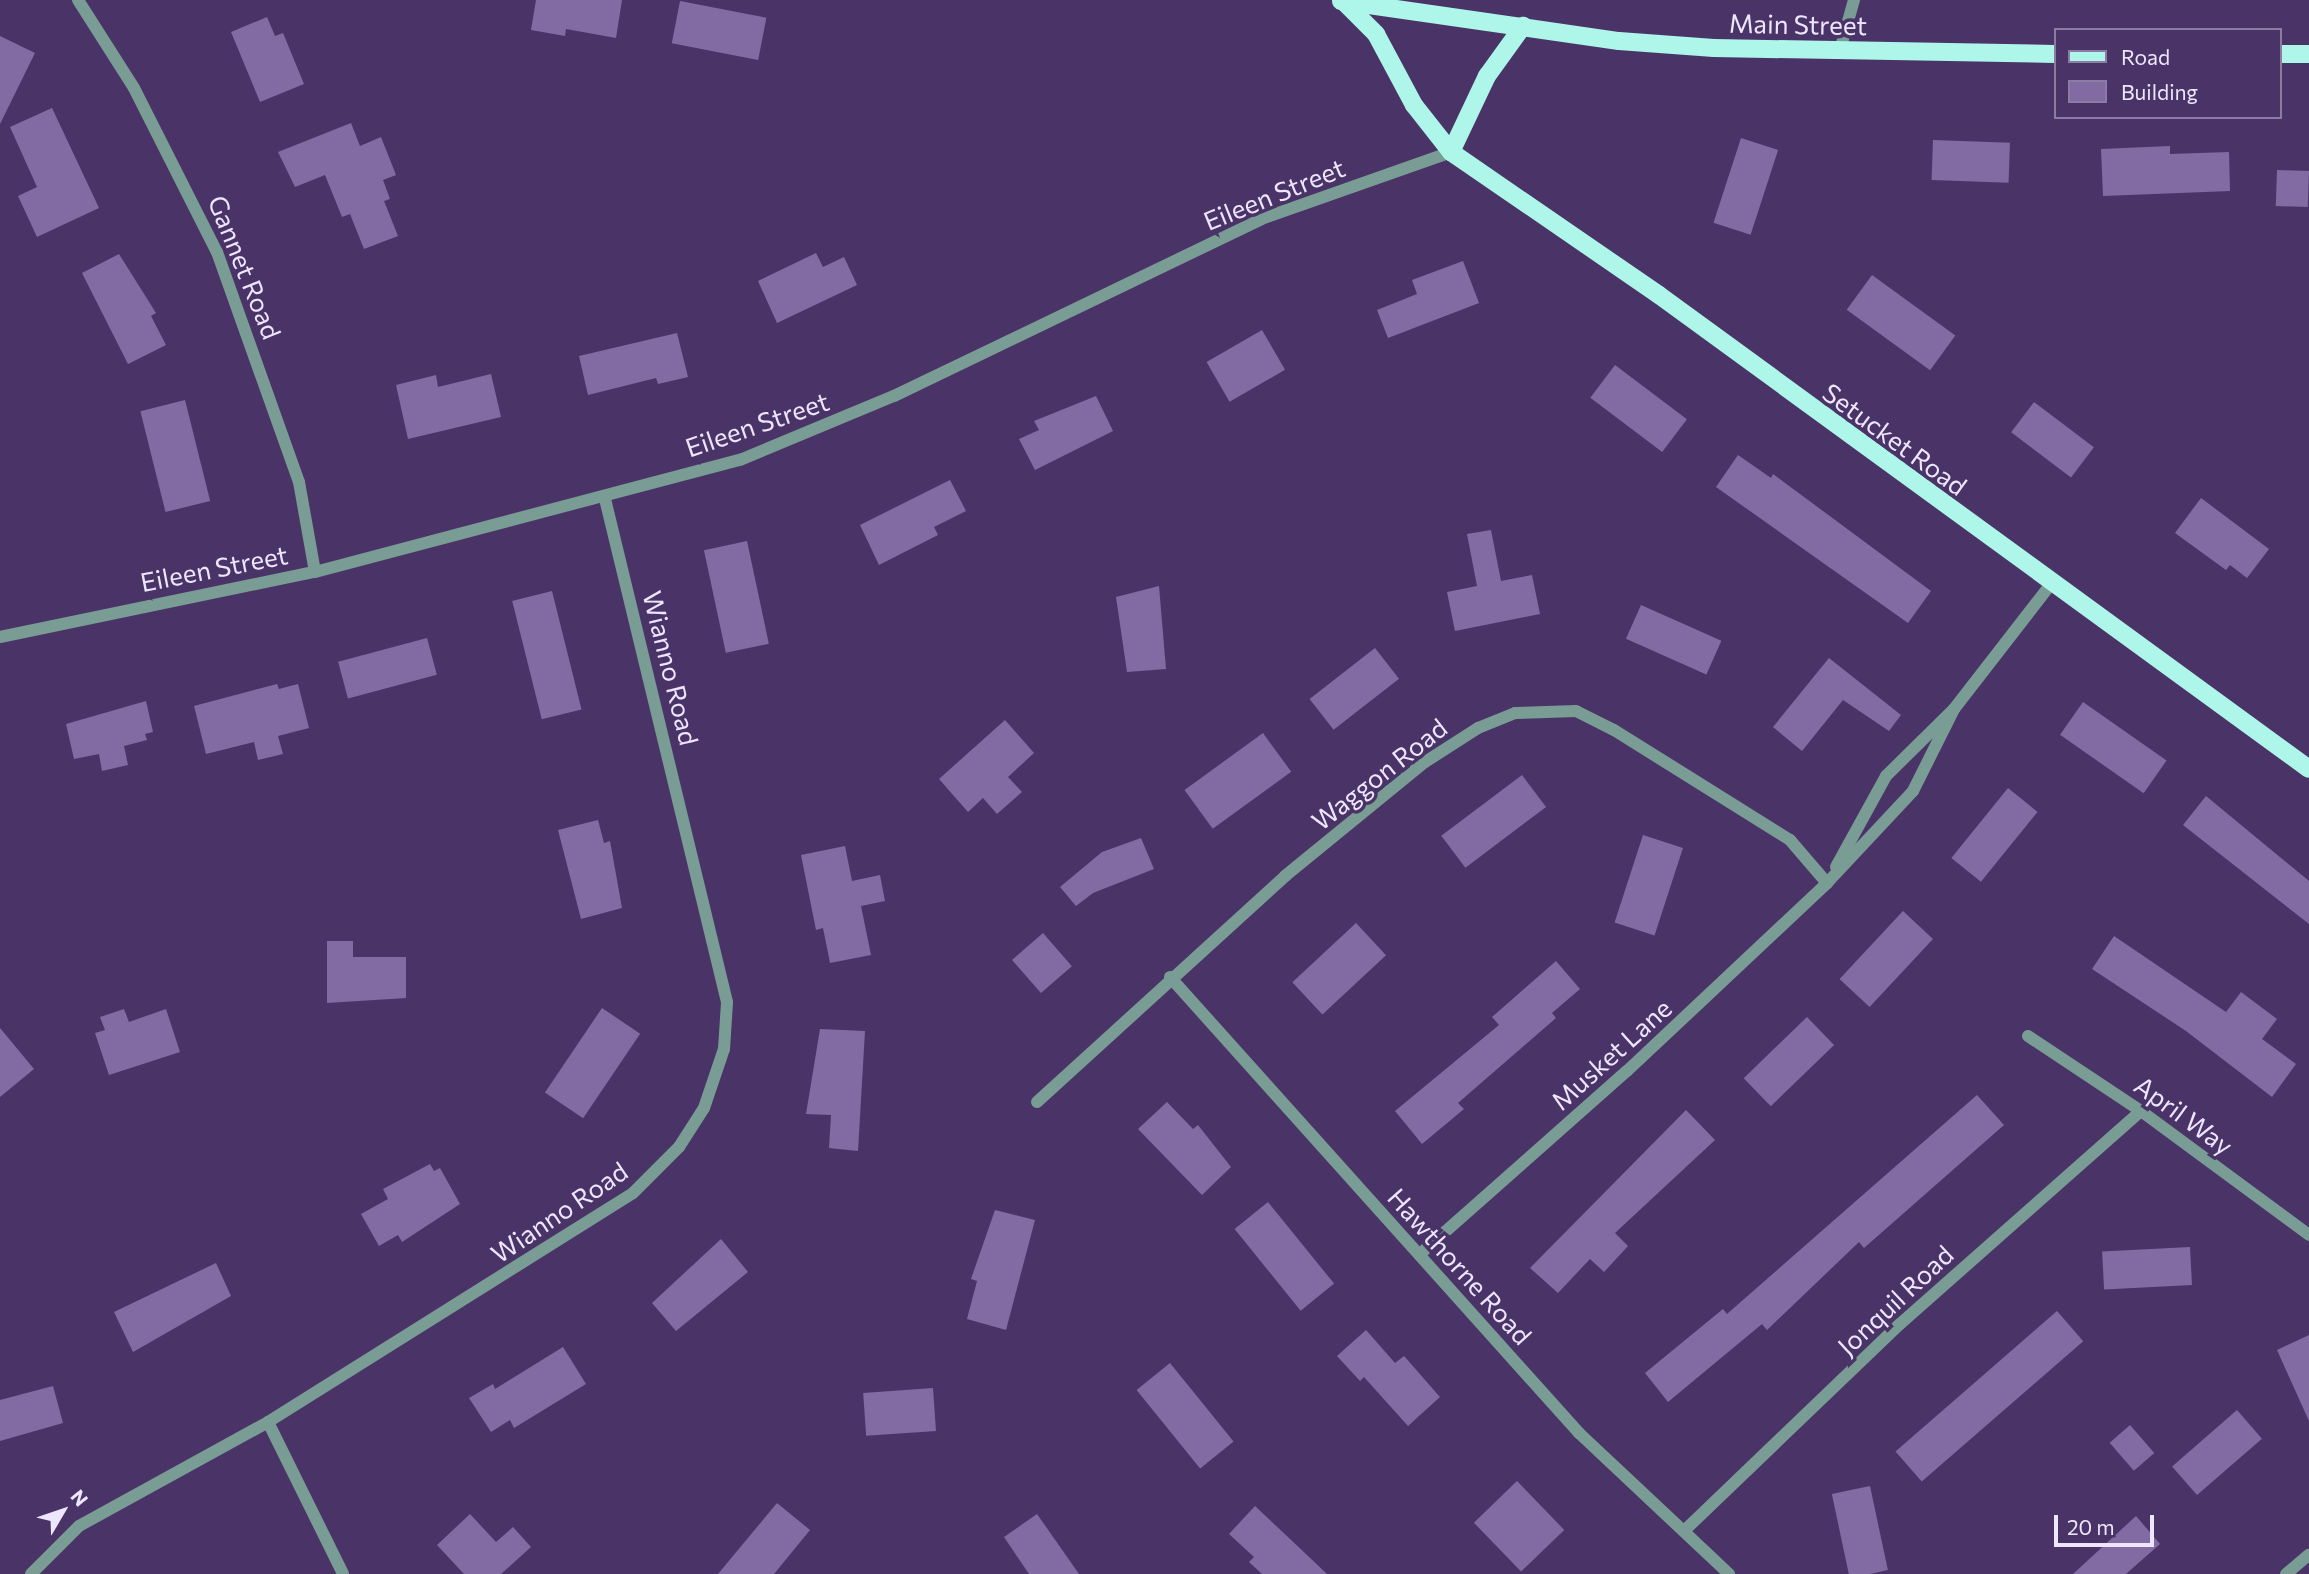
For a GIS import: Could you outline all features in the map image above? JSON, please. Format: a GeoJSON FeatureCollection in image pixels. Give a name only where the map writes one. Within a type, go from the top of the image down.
{"type":"FeatureCollection","features":[{"type":"Feature","properties":{"kind":"main road","name":"Main Street"},"geometry":{"type":"LineString","coordinates":[[1338,1],[1714,48],[2054,54]]}},
{"type":"Feature","properties":{"kind":"main road","name":"Setucket Road"},"geometry":{"type":"LineString","coordinates":[[1338,1],[1376,34],[1413,105],[1451,152],[1659,295],[2051,584],[2309,769]]}},
{"type":"Feature","properties":{"kind":"main road"},"geometry":{"type":"LineString","coordinates":[[1451,152],[1486,76],[1523,26]]}},
{"type":"Feature","properties":{"kind":"main road"},"geometry":{"type":"LineString","coordinates":[[2281,54],[2309,54]]}},
{"type":"Feature","properties":{"kind":"street","name":"Gannet Road"},"geometry":{"type":"LineString","coordinates":[[78,0],[134,88],[216,252],[299,482],[315,572]]}},
{"type":"Feature","properties":{"kind":"street"},"geometry":{"type":"LineString","coordinates":[[1840,50],[1854,0]]}},
{"type":"Feature","properties":{"kind":"street","name":"Eileen Street"},"geometry":{"type":"LineString","coordinates":[[0,638],[315,572],[605,499],[740,460],[873,406],[1261,219],[1451,152]]}},
{"type":"Feature","properties":{"kind":"street","name":"Wianno Road"},"geometry":{"type":"LineString","coordinates":[[31,1574],[88,1521],[268,1422],[633,1193],[679,1147],[704,1108],[724,1049],[727,1002],[605,499]]}},
{"type":"Feature","properties":{"kind":"street","name":"Musket Lane"},"geometry":{"type":"LineString","coordinates":[[1828,883],[1886,776],[1954,709],[2051,584]]}},
{"type":"Feature","properties":{"kind":"street","name":"Waggon Road"},"geometry":{"type":"LineString","coordinates":[[1037,1102],[1170,976],[1424,762],[1478,728],[1547,708],[1576,712],[1614,730],[1790,840],[1828,883]]}},
{"type":"Feature","properties":{"kind":"street","name":"Musket Lane"},"geometry":{"type":"LineString","coordinates":[[1420,1254],[1627,1071],[1828,883],[1913,790],[1954,709]]}},
{"type":"Feature","properties":{"kind":"street","name":"Hawthorne Road"},"geometry":{"type":"LineString","coordinates":[[1170,976],[1579,1433],[1686,1529],[1729,1574]]}},
{"type":"Feature","properties":{"kind":"street","name":"April Way"},"geometry":{"type":"LineString","coordinates":[[2028,1036],[2141,1111],[2309,1235]]}},
{"type":"Feature","properties":{"kind":"street","name":"Jonquil Road"},"geometry":{"type":"LineString","coordinates":[[1686,1529],[1900,1324],[2141,1111]]}},
{"type":"Feature","properties":{"kind":"street"},"geometry":{"type":"LineString","coordinates":[[268,1422],[344,1574]]}},
{"type":"Feature","properties":{"kind":"street"},"geometry":{"type":"LineString","coordinates":[[2286,1574],[2309,1555]]}},
{"type":"Feature","properties":{"kind":"building"},"geometry":{"type":"Polygon","coordinates":[[[536,0],[622,0],[616,38],[566,29],[565,36],[531,30],[536,0]]]}},
{"type":"Feature","properties":{"kind":"building"},"geometry":{"type":"Polygon","coordinates":[[[680,1],[766,18],[758,60],[672,43],[680,1]]]}},
{"type":"Feature","properties":{"kind":"building"},"geometry":{"type":"Polygon","coordinates":[[[267,17],[275,36],[283,33],[304,84],[260,102],[231,32],[267,17]]]}},
{"type":"Feature","properties":{"kind":"building"},"geometry":{"type":"Polygon","coordinates":[[[0,36],[35,53],[0,124],[0,36]]]}},
{"type":"Feature","properties":{"kind":"building"},"geometry":{"type":"Polygon","coordinates":[[[52,108],[99,208],[37,237],[18,196],[37,187],[10,127],[52,108]]]}},
{"type":"Feature","properties":{"kind":"building"},"geometry":{"type":"Polygon","coordinates":[[[351,123],[360,146],[381,137],[396,175],[383,180],[390,199],[384,201],[398,236],[364,249],[350,214],[342,217],[325,175],[295,187],[278,152],[351,123]]]}},
{"type":"Feature","properties":{"kind":"building"},"geometry":{"type":"Polygon","coordinates":[[[1741,138],[1778,150],[1751,235],[1713,223],[1741,138]]]}},
{"type":"Feature","properties":{"kind":"building"},"geometry":{"type":"Polygon","coordinates":[[[1933,140],[2010,143],[2009,183],[1932,180],[1933,140]]]}},
{"type":"Feature","properties":{"kind":"building"},"geometry":{"type":"Polygon","coordinates":[[[2170,146],[2170,154],[2229,152],[2230,191],[2103,196],[2101,149],[2170,146]]]}},
{"type":"Feature","properties":{"kind":"building"},"geometry":{"type":"Polygon","coordinates":[[[2277,170],[2309,171],[2308,207],[2276,206],[2277,170]]]}},
{"type":"Feature","properties":{"kind":"building"},"geometry":{"type":"Polygon","coordinates":[[[816,253],[823,267],[844,257],[857,285],[777,323],[758,281],[816,253]]]}},
{"type":"Feature","properties":{"kind":"building"},"geometry":{"type":"Polygon","coordinates":[[[119,254],[156,313],[151,316],[166,345],[128,364],[82,273],[119,254]]]}},
{"type":"Feature","properties":{"kind":"building"},"geometry":{"type":"Polygon","coordinates":[[[1463,261],[1479,303],[1388,338],[1377,310],[1417,294],[1412,280],[1463,261]]]}},
{"type":"Feature","properties":{"kind":"building"},"geometry":{"type":"Polygon","coordinates":[[[1872,275],[1955,336],[1930,370],[1847,310],[1872,275]]]}},
{"type":"Feature","properties":{"kind":"building"},"geometry":{"type":"Polygon","coordinates":[[[1262,330],[1285,370],[1230,402],[1207,362],[1262,330]]]}},
{"type":"Feature","properties":{"kind":"building"},"geometry":{"type":"Polygon","coordinates":[[[677,333],[688,377],[658,384],[656,378],[588,395],[579,356],[677,333]]]}},
{"type":"Feature","properties":{"kind":"building"},"geometry":{"type":"Polygon","coordinates":[[[1615,365],[1687,419],[1662,452],[1590,398],[1615,365]]]}},
{"type":"Feature","properties":{"kind":"building"},"geometry":{"type":"Polygon","coordinates":[[[491,374],[501,417],[408,439],[396,385],[436,375],[438,387],[491,374]]]}},
{"type":"Feature","properties":{"kind":"building"},"geometry":{"type":"Polygon","coordinates":[[[1096,396],[1113,431],[1035,470],[1019,439],[1039,430],[1034,421],[1096,396]]]}},
{"type":"Feature","properties":{"kind":"building"},"geometry":{"type":"Polygon","coordinates":[[[185,400],[210,501],[166,512],[140,411],[185,400]]]}},
{"type":"Feature","properties":{"kind":"building"},"geometry":{"type":"Polygon","coordinates":[[[2034,402],[2094,447],[2071,477],[2011,432],[2034,402]]]}},
{"type":"Feature","properties":{"kind":"building"},"geometry":{"type":"Polygon","coordinates":[[[1738,455],[1771,478],[1773,474],[1931,591],[1908,623],[1716,487],[1738,455]]]}},
{"type":"Feature","properties":{"kind":"building"},"geometry":{"type":"Polygon","coordinates":[[[950,480],[966,511],[934,527],[938,535],[879,565],[860,525],[950,480]]]}},
{"type":"Feature","properties":{"kind":"building"},"geometry":{"type":"Polygon","coordinates":[[[2201,498],[2269,549],[2247,578],[2230,565],[2226,570],[2175,533],[2201,498]]]}},
{"type":"Feature","properties":{"kind":"building"},"geometry":{"type":"Polygon","coordinates":[[[1491,530],[1501,581],[1532,575],[1540,614],[1455,631],[1447,592],[1477,586],[1467,534],[1491,530]]]}},
{"type":"Feature","properties":{"kind":"building"},"geometry":{"type":"Polygon","coordinates":[[[747,541],[769,644],[726,653],[704,550],[747,541]]]}},
{"type":"Feature","properties":{"kind":"building"},"geometry":{"type":"Polygon","coordinates":[[[1159,586],[1166,669],[1127,672],[1116,597],[1159,586]]]}},
{"type":"Feature","properties":{"kind":"building"},"geometry":{"type":"Polygon","coordinates":[[[552,591],[582,709],[542,719],[512,601],[552,591]]]}},
{"type":"Feature","properties":{"kind":"building"},"geometry":{"type":"Polygon","coordinates":[[[1641,605],[1721,641],[1706,675],[1626,639],[1641,605]]]}},
{"type":"Feature","properties":{"kind":"building"},"geometry":{"type":"Polygon","coordinates":[[[427,638],[437,675],[348,699],[338,662],[427,638]]]}},
{"type":"Feature","properties":{"kind":"building"},"geometry":{"type":"Polygon","coordinates":[[[1375,648],[1399,679],[1334,730],[1310,699],[1375,648]]]}},
{"type":"Feature","properties":{"kind":"building"},"geometry":{"type":"Polygon","coordinates":[[[1829,658],[1901,715],[1889,731],[1843,700],[1802,751],[1773,727],[1829,658]]]}},
{"type":"Feature","properties":{"kind":"building"},"geometry":{"type":"Polygon","coordinates":[[[277,684],[279,689],[298,684],[309,728],[278,736],[283,754],[258,760],[254,742],[206,754],[194,706],[277,684]]]}},
{"type":"Feature","properties":{"kind":"building"},"geometry":{"type":"Polygon","coordinates":[[[146,701],[153,732],[145,734],[147,740],[124,746],[128,765],[102,771],[99,754],[74,759],[66,724],[146,701]]]}},
{"type":"Feature","properties":{"kind":"building"},"geometry":{"type":"Polygon","coordinates":[[[2083,702],[2167,761],[2144,793],[2060,735],[2083,702]]]}},
{"type":"Feature","properties":{"kind":"building"},"geometry":{"type":"Polygon","coordinates":[[[1005,720],[1034,753],[1008,777],[1022,792],[997,814],[983,798],[968,812],[939,779],[1005,720]]]}},
{"type":"Feature","properties":{"kind":"building"},"geometry":{"type":"Polygon","coordinates":[[[1263,733],[1291,772],[1213,829],[1185,790],[1263,733]]]}},
{"type":"Feature","properties":{"kind":"building"},"geometry":{"type":"Polygon","coordinates":[[[1522,775],[1546,807],[1465,868],[1441,836],[1522,775]]]}},
{"type":"Feature","properties":{"kind":"building"},"geometry":{"type":"Polygon","coordinates":[[[2008,788],[2038,812],[1981,882],[1951,858],[2008,788]]]}},
{"type":"Feature","properties":{"kind":"building"},"geometry":{"type":"Polygon","coordinates":[[[2206,796],[2309,881],[2309,924],[2183,825],[2206,796]]]}},
{"type":"Feature","properties":{"kind":"building"},"geometry":{"type":"Polygon","coordinates":[[[598,820],[604,843],[610,841],[622,908],[581,919],[558,830],[598,820]]]}},
{"type":"Feature","properties":{"kind":"building"},"geometry":{"type":"Polygon","coordinates":[[[1643,835],[1683,848],[1655,935],[1615,922],[1643,835]]]}},
{"type":"Feature","properties":{"kind":"building"},"geometry":{"type":"Polygon","coordinates":[[[1141,838],[1154,869],[1093,893],[1076,906],[1060,887],[1102,852],[1141,838]]]}},
{"type":"Feature","properties":{"kind":"building"},"geometry":{"type":"Polygon","coordinates":[[[845,846],[852,881],[880,875],[885,901],[861,906],[871,955],[830,963],[823,928],[816,930],[801,855],[845,846]]]}},
{"type":"Feature","properties":{"kind":"building"},"geometry":{"type":"Polygon","coordinates":[[[1903,911],[1933,939],[1870,1007],[1840,979],[1903,911]]]}},
{"type":"Feature","properties":{"kind":"building"},"geometry":{"type":"Polygon","coordinates":[[[1356,923],[1386,955],[1322,1015],[1292,982],[1356,923]]]}},
{"type":"Feature","properties":{"kind":"building"},"geometry":{"type":"Polygon","coordinates":[[[1043,933],[1072,966],[1041,993],[1012,960],[1043,933]]]}},
{"type":"Feature","properties":{"kind":"building"},"geometry":{"type":"Polygon","coordinates":[[[2114,936],[2226,1012],[2241,992],[2277,1019],[2262,1039],[2296,1064],[2272,1097],[2186,1031],[2092,969],[2114,936]]]}},
{"type":"Feature","properties":{"kind":"building"},"geometry":{"type":"Polygon","coordinates":[[[327,941],[353,941],[353,957],[406,957],[406,998],[327,1003],[327,941]]]}},
{"type":"Feature","properties":{"kind":"building"},"geometry":{"type":"Polygon","coordinates":[[[1556,961],[1580,989],[1552,1013],[1556,1018],[1458,1103],[1464,1109],[1422,1144],[1395,1111],[1499,1025],[1492,1017],[1556,961]]]}},
{"type":"Feature","properties":{"kind":"building"},"geometry":{"type":"Polygon","coordinates":[[[602,1008],[640,1034],[583,1118],[545,1093],[602,1008]]]}},
{"type":"Feature","properties":{"kind":"building"},"geometry":{"type":"Polygon","coordinates":[[[124,1009],[129,1022],[166,1009],[180,1052],[109,1075],[95,1033],[105,1030],[100,1017],[124,1009]]]}},
{"type":"Feature","properties":{"kind":"building"},"geometry":{"type":"Polygon","coordinates":[[[1807,1017],[1834,1045],[1771,1106],[1744,1078],[1807,1017]]]}},
{"type":"Feature","properties":{"kind":"building"},"geometry":{"type":"Polygon","coordinates":[[[0,1028],[34,1069],[0,1097],[0,1028]]]}},
{"type":"Feature","properties":{"kind":"building"},"geometry":{"type":"Polygon","coordinates":[[[820,1029],[865,1031],[858,1151],[829,1148],[831,1115],[806,1114],[820,1029]]]}},
{"type":"Feature","properties":{"kind":"building"},"geometry":{"type":"Polygon","coordinates":[[[1977,1095],[2004,1125],[1864,1248],[1859,1242],[1767,1330],[1762,1324],[1668,1402],[1645,1373],[1723,1309],[1727,1314],[1977,1095]]]}},
{"type":"Feature","properties":{"kind":"building"},"geometry":{"type":"Polygon","coordinates":[[[1167,1102],[1193,1129],[1198,1125],[1231,1167],[1202,1195],[1138,1129],[1167,1102]]]}},
{"type":"Feature","properties":{"kind":"building"},"geometry":{"type":"Polygon","coordinates":[[[1686,1110],[1715,1140],[1615,1233],[1628,1246],[1604,1272],[1590,1259],[1558,1293],[1530,1268],[1686,1110]]]}},
{"type":"Feature","properties":{"kind":"building"},"geometry":{"type":"Polygon","coordinates":[[[430,1164],[434,1171],[440,1168],[460,1204],[402,1242],[398,1235],[379,1246],[361,1214],[388,1199],[383,1189],[430,1164]]]}},
{"type":"Feature","properties":{"kind":"building"},"geometry":{"type":"Polygon","coordinates":[[[1268,1202],[1334,1284],[1301,1311],[1235,1229],[1268,1202]]]}},
{"type":"Feature","properties":{"kind":"building"},"geometry":{"type":"Polygon","coordinates":[[[995,1210],[1035,1220],[1006,1330],[967,1319],[977,1281],[971,1279],[995,1210]]]}},
{"type":"Feature","properties":{"kind":"building"},"geometry":{"type":"Polygon","coordinates":[[[721,1239],[748,1272],[676,1331],[652,1303],[721,1239]]]}},
{"type":"Feature","properties":{"kind":"building"},"geometry":{"type":"Polygon","coordinates":[[[2190,1247],[2192,1285],[2104,1290],[2102,1252],[2190,1247]]]}},
{"type":"Feature","properties":{"kind":"building"},"geometry":{"type":"Polygon","coordinates":[[[216,1263],[231,1296],[133,1352],[114,1312],[216,1263]]]}},
{"type":"Feature","properties":{"kind":"building"},"geometry":{"type":"Polygon","coordinates":[[[2057,1311],[2083,1341],[1922,1482],[1895,1451],[2057,1311]]]}},
{"type":"Feature","properties":{"kind":"building"},"geometry":{"type":"Polygon","coordinates":[[[1366,1330],[1395,1363],[1404,1356],[1440,1397],[1408,1426],[1364,1377],[1360,1381],[1337,1356],[1366,1330]]]}},
{"type":"Feature","properties":{"kind":"building"},"geometry":{"type":"Polygon","coordinates":[[[2309,1335],[2309,1421],[2277,1350],[2309,1335]]]}},
{"type":"Feature","properties":{"kind":"building"},"geometry":{"type":"Polygon","coordinates":[[[563,1347],[586,1384],[514,1428],[510,1420],[491,1432],[469,1398],[493,1384],[495,1389],[563,1347]]]}},
{"type":"Feature","properties":{"kind":"building"},"geometry":{"type":"Polygon","coordinates":[[[1170,1363],[1234,1441],[1200,1469],[1137,1390],[1170,1363]]]}},
{"type":"Feature","properties":{"kind":"building"},"geometry":{"type":"Polygon","coordinates":[[[53,1386],[63,1423],[0,1441],[0,1400],[53,1386]]]}},
{"type":"Feature","properties":{"kind":"building"},"geometry":{"type":"Polygon","coordinates":[[[933,1388],[936,1431],[866,1436],[863,1393],[933,1388]]]}},
{"type":"Feature","properties":{"kind":"building"},"geometry":{"type":"Polygon","coordinates":[[[2237,1410],[2262,1439],[2197,1495],[2172,1466],[2237,1410]]]}},
{"type":"Feature","properties":{"kind":"building"},"geometry":{"type":"Polygon","coordinates":[[[2130,1425],[2154,1453],[2134,1471],[2110,1443],[2130,1425]]]}},
{"type":"Feature","properties":{"kind":"building"},"geometry":{"type":"Polygon","coordinates":[[[1517,1481],[1564,1530],[1521,1572],[1474,1523],[1517,1481]]]}},
{"type":"Feature","properties":{"kind":"building"},"geometry":{"type":"Polygon","coordinates":[[[1870,1486],[1888,1570],[1849,1574],[1832,1494],[1870,1486]]]}},
{"type":"Feature","properties":{"kind":"building"},"geometry":{"type":"Polygon","coordinates":[[[777,1503],[810,1530],[774,1574],[718,1574],[777,1503]]]}},
{"type":"Feature","properties":{"kind":"building"},"geometry":{"type":"Polygon","coordinates":[[[1255,1506],[1327,1574],[1262,1574],[1249,1562],[1254,1557],[1229,1534],[1255,1506]]]}},
{"type":"Feature","properties":{"kind":"building"},"geometry":{"type":"Polygon","coordinates":[[[470,1514],[496,1542],[513,1527],[531,1547],[501,1574],[464,1574],[437,1545],[470,1514]]]}},
{"type":"Feature","properties":{"kind":"building"},"geometry":{"type":"Polygon","coordinates":[[[1037,1514],[1079,1574],[1029,1574],[1004,1537],[1037,1514]]]}},
{"type":"Feature","properties":{"kind":"building"},"geometry":{"type":"Polygon","coordinates":[[[2136,1516],[2160,1544],[2126,1574],[2073,1574],[2136,1516]]]}}]}
